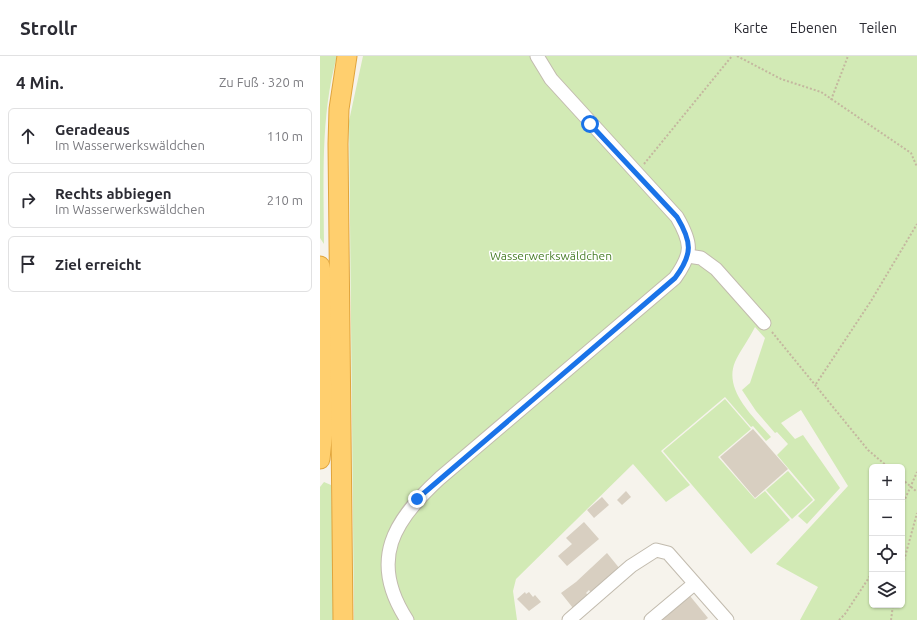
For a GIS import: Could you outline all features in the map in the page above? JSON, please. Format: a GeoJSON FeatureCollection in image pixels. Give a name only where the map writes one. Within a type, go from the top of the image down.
{"type":"FeatureCollection","features":[{"type":"Feature","properties":{"kind":"highway"},"geometry":{"type":"LineString","coordinates":[[343,620],[338,144],[339,108],[347,56]]}},
{"type":"Feature","properties":{"kind":"highway"},"geometry":{"type":"LineString","coordinates":[[320,266],[323,284],[324,421],[320,459]]}},
{"type":"Feature","properties":{"kind":"street"},"geometry":{"type":"LineString","coordinates":[[407,620],[396,601],[390,582],[388,565],[395,531],[406,512],[417,499],[440,478],[675,278],[688,256],[689,246],[687,234],[677,217],[550,79],[537,56]]}},
{"type":"Feature","properties":{"kind":"street"},"geometry":{"type":"LineString","coordinates":[[688,256],[701,258],[716,269],[764,323]]}},
{"type":"Feature","properties":{"kind":"street"},"geometry":{"type":"LineString","coordinates":[[569,620],[631,566],[656,550],[668,553],[726,620]]}},
{"type":"Feature","properties":{"kind":"street"},"geometry":{"type":"LineString","coordinates":[[651,620],[694,584]]}},
{"type":"Feature","properties":{"kind":"path"},"geometry":{"type":"LineString","coordinates":[[636,173],[732,56]]}},
{"type":"Feature","properties":{"kind":"path"},"geometry":{"type":"LineString","coordinates":[[737,56],[781,79],[821,92],[911,153],[917,167]]}},
{"type":"Feature","properties":{"kind":"path"},"geometry":{"type":"LineString","coordinates":[[831,100],[848,56]]}},
{"type":"Feature","properties":{"kind":"path"},"geometry":{"type":"LineString","coordinates":[[816,384],[871,301],[917,224]]}},
{"type":"Feature","properties":{"kind":"path"},"geometry":{"type":"LineString","coordinates":[[764,323],[816,384],[868,450],[884,464]]}},
{"type":"Feature","properties":{"kind":"path"},"geometry":{"type":"LineString","coordinates":[[905,500],[917,472]]}},
{"type":"Feature","properties":{"kind":"path"},"geometry":{"type":"LineString","coordinates":[[905,481],[917,492]]}},
{"type":"Feature","properties":{"kind":"path"},"geometry":{"type":"LineString","coordinates":[[905,557],[917,513]]}},
{"type":"Feature","properties":{"kind":"path"},"geometry":{"type":"LineString","coordinates":[[839,620],[845,614],[869,578]]}},
{"type":"Feature","properties":{"kind":"path"},"geometry":{"type":"LineString","coordinates":[[892,620],[893,608]]}},
{"type":"Feature","properties":{"kind":"green space"},"geometry":{"type":"Polygon","coordinates":[[[320,56],[337,56],[325,126],[324,244],[320,238],[320,56]]]}},
{"type":"Feature","properties":{"kind":"green space","name":"Wasserwerkswäldchen"},"geometry":{"type":"Polygon","coordinates":[[[363,56],[917,56],[917,620],[800,620],[818,587],[776,564],[848,486],[801,410],[781,423],[795,439],[803,435],[840,488],[807,524],[798,516],[815,500],[777,455],[788,444],[777,432],[775,433],[756,411],[742,390],[750,383],[765,338],[755,327],[735,362],[732,373],[733,383],[742,403],[771,437],[766,441],[753,426],[751,427],[725,397],[661,451],[690,485],[666,502],[633,464],[516,579],[513,591],[517,620],[354,620],[349,121],[363,56]]]}},
{"type":"Feature","properties":{"kind":"green space"},"geometry":{"type":"Polygon","coordinates":[[[725,399],[751,429],[718,457],[755,499],[765,491],[790,520],[751,554],[663,451],[725,399]]]}},
{"type":"Feature","properties":{"kind":"green space"},"geometry":{"type":"Polygon","coordinates":[[[788,471],[813,500],[792,519],[766,490],[788,471]]]}},
{"type":"Feature","properties":{"kind":"green space"},"geometry":{"type":"Polygon","coordinates":[[[324,482],[331,485],[336,620],[320,620],[320,487],[324,482]]]}},
{"type":"Feature","properties":{"kind":"building"},"geometry":{"type":"Polygon","coordinates":[[[753,429],[788,469],[755,498],[720,457],[753,429]]]}},
{"type":"Feature","properties":{"kind":"building"},"geometry":{"type":"Polygon","coordinates":[[[626,491],[631,497],[622,505],[617,500],[626,491]]]}},
{"type":"Feature","properties":{"kind":"building"},"geometry":{"type":"Polygon","coordinates":[[[602,497],[609,505],[594,518],[587,510],[602,497]]]}},
{"type":"Feature","properties":{"kind":"building"},"geometry":{"type":"Polygon","coordinates":[[[584,522],[599,539],[567,566],[558,556],[572,544],[566,538],[584,522]]]}},
{"type":"Feature","properties":{"kind":"building"},"geometry":{"type":"Polygon","coordinates":[[[607,553],[620,569],[591,593],[589,590],[586,593],[588,595],[573,608],[561,593],[576,582],[607,553]]]}},
{"type":"Feature","properties":{"kind":"building"},"geometry":{"type":"Polygon","coordinates":[[[525,592],[526,594],[529,592],[533,597],[535,595],[541,602],[529,611],[517,599],[525,592]]]}},
{"type":"Feature","properties":{"kind":"building"},"geometry":{"type":"Polygon","coordinates":[[[690,596],[708,618],[705,620],[662,620],[690,596]]]}},
{"type":"Feature","properties":{"kind":"route"},"geometry":{"type":"LineString","coordinates":[[417,499],[675,278],[684,265],[688,256],[689,246],[687,234],[677,217],[590,124]]}}]}
